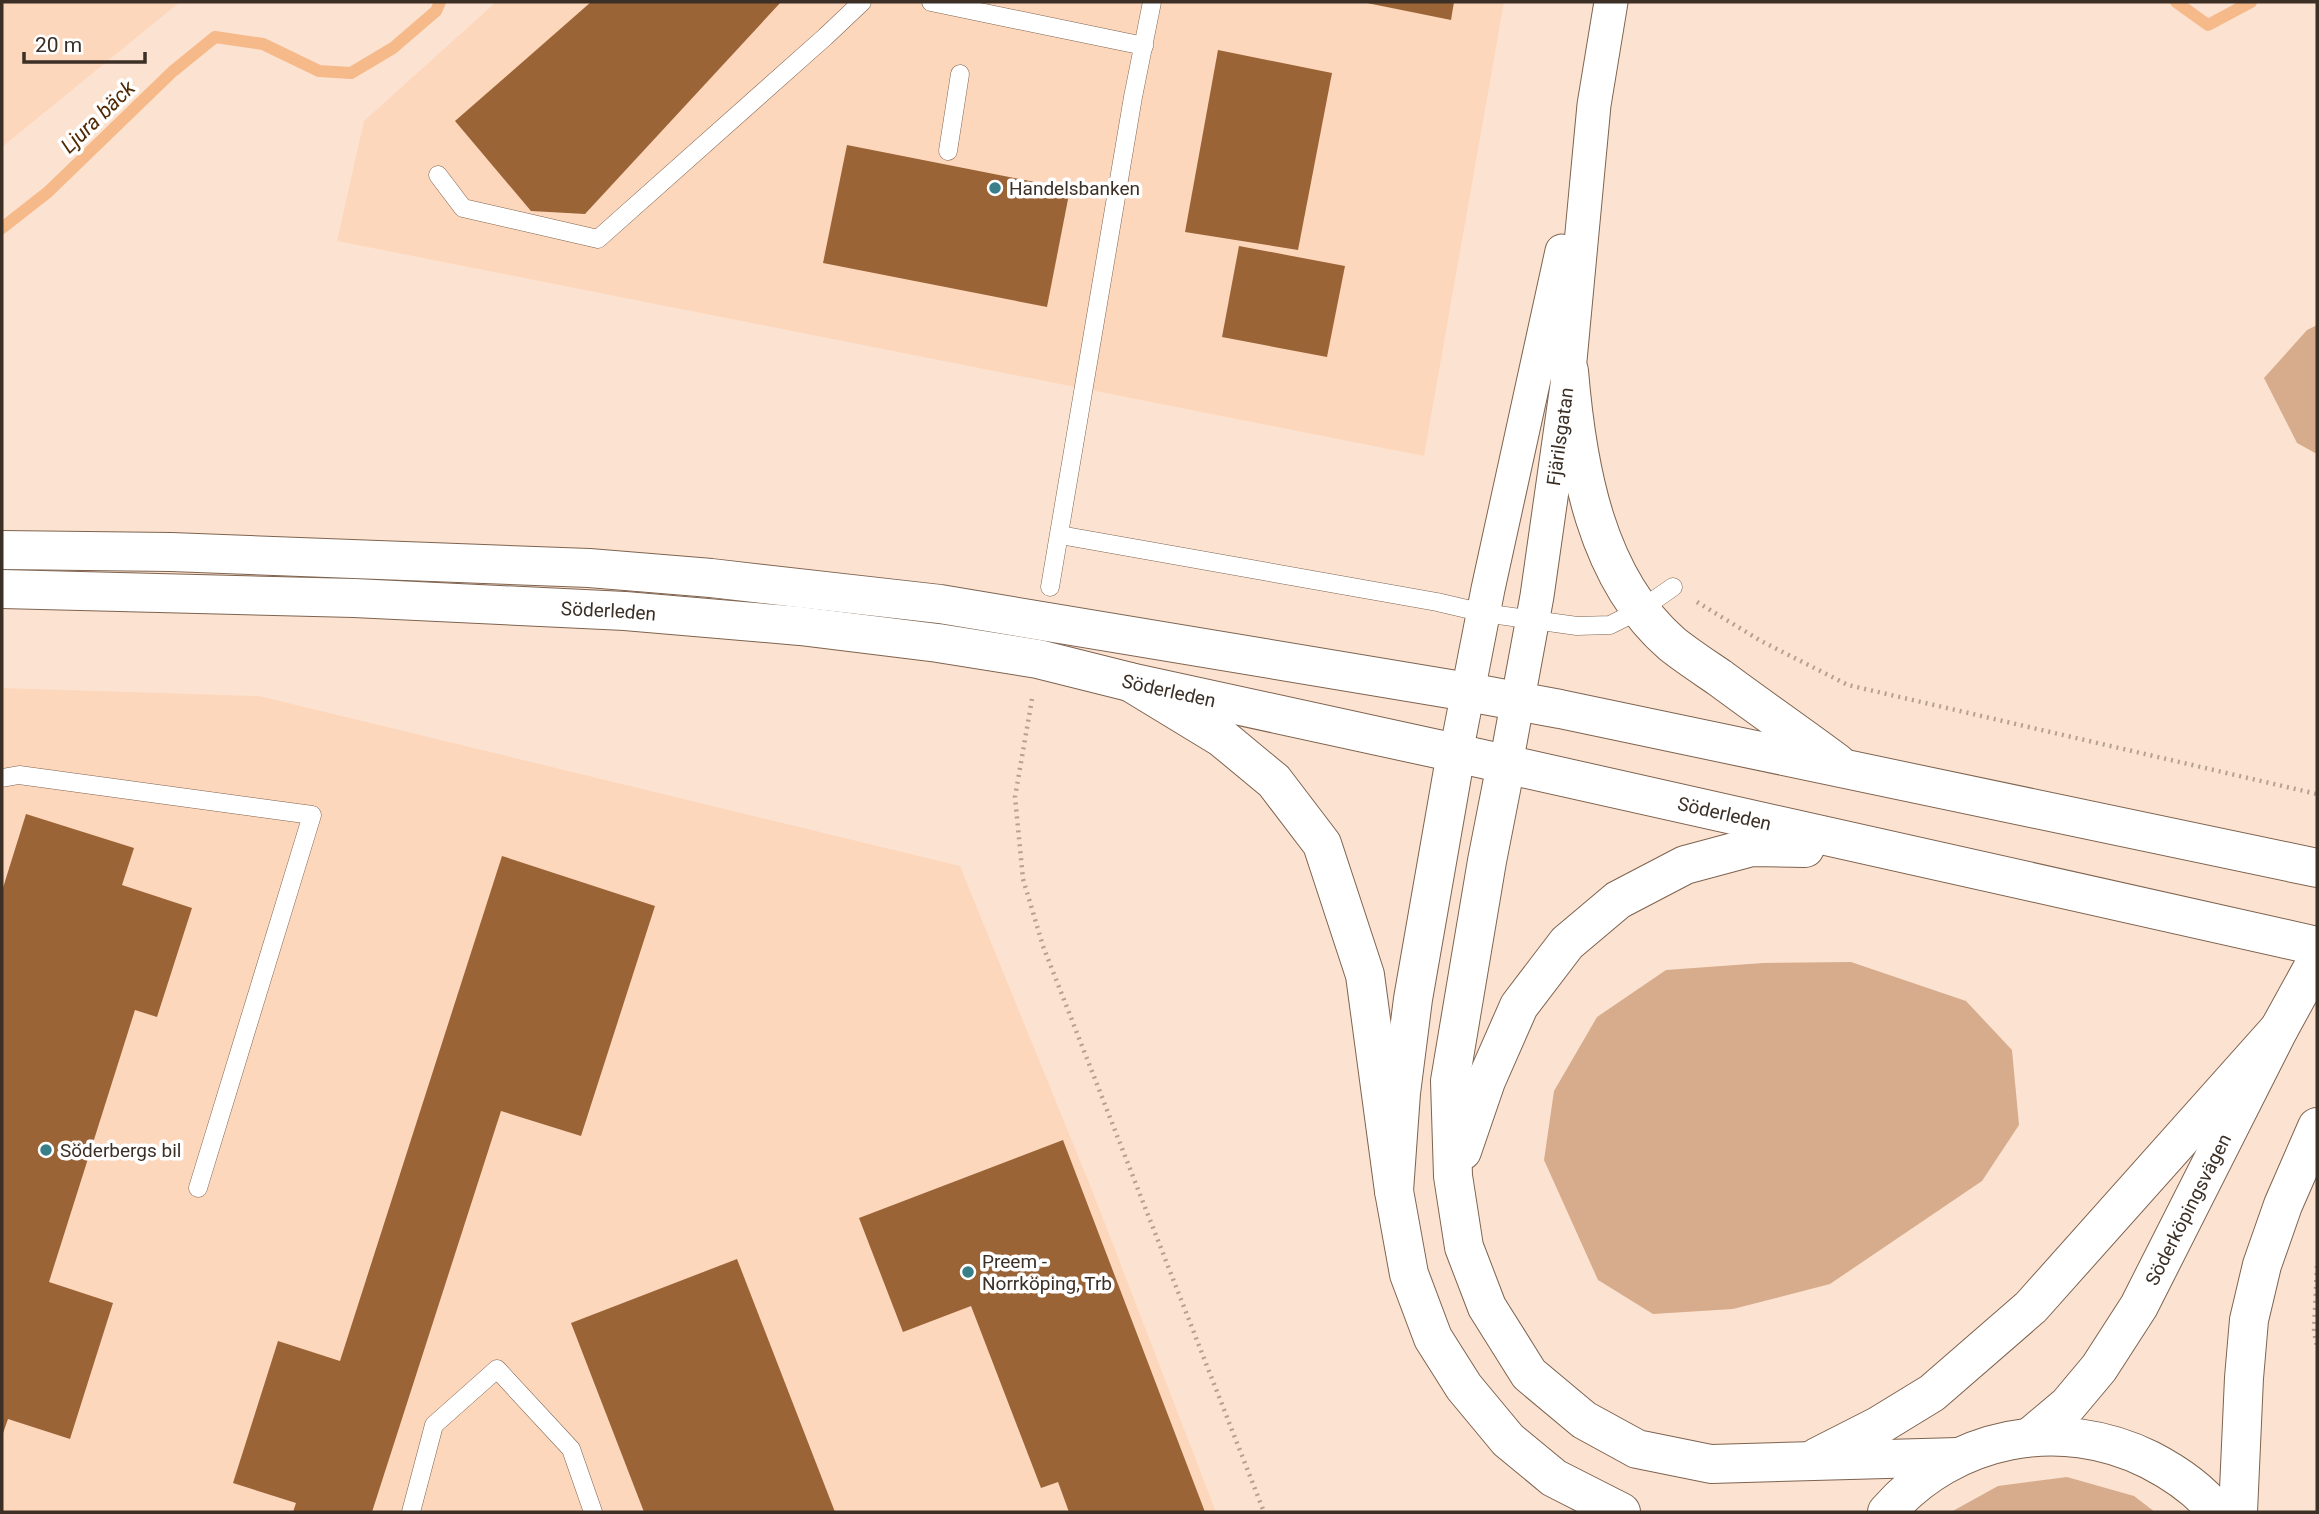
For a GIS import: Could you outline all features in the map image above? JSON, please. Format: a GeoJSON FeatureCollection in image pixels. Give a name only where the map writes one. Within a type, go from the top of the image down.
{"type":"FeatureCollection","features":[{"type":"Feature","properties":{"kind":"main road"},"geometry":{"type":"LineString","coordinates":[[1569,371],[1573,428],[1590,501],[1610,560],[1640,610],[1672,643],[1847,770]]}},
{"type":"Feature","properties":{"kind":"main road"},"geometry":{"type":"LineString","coordinates":[[2,550],[171,552],[589,568],[711,578],[940,604],[1517,701],[2317,868]]}},
{"type":"Feature","properties":{"kind":"main road","name":"Söderleden"},"geometry":{"type":"LineString","coordinates":[[2,589],[354,598],[639,612],[800,626],[939,643],[1038,659],[1130,682],[2317,946]]}},
{"type":"Feature","properties":{"kind":"main road"},"geometry":{"type":"LineString","coordinates":[[1130,682],[1222,738],[1274,781],[1322,844],[1365,975],[1394,1191],[1409,1274],[1433,1338],[1464,1387],[1508,1440],[1554,1478],[1621,1512]]}},
{"type":"Feature","properties":{"kind":"main road"},"geometry":{"type":"LineString","coordinates":[[1394,1191],[1401,1093],[1413,999],[1456,753]]}},
{"type":"Feature","properties":{"kind":"main road"},"geometry":{"type":"LineString","coordinates":[[1506,764],[1450,1081],[1453,1176],[1464,1247],[1487,1307],[1529,1374],[1584,1420],[1637,1449],[1711,1465],[1958,1457]]}},
{"type":"Feature","properties":{"kind":"main road"},"geometry":{"type":"LineString","coordinates":[[1453,1176],[1486,1081],[1519,1006],[1567,943],[1618,900],[1685,865],[1752,847],[1892,850]]}},
{"type":"Feature","properties":{"kind":"main road","name":"Söderköpingsvägen"},"geometry":{"type":"LineString","coordinates":[[2030,1437],[2068,1405],[2099,1368],[2138,1306],[2317,960]]}},
{"type":"Feature","properties":{"kind":"main road"},"geometry":{"type":"LineString","coordinates":[[1808,1462],[1878,1426],[1932,1393],[2031,1307],[2279,1029]]}},
{"type":"Feature","properties":{"kind":"main road"},"geometry":{"type":"LineString","coordinates":[[2238,1512],[2249,1320],[2262,1265],[2283,1205],[2317,1127]]}},
{"type":"Feature","properties":{"kind":"main road"},"geometry":{"type":"LineString","coordinates":[[1887,1512],[1899,1498],[1927,1475],[1958,1457],[1993,1444],[2030,1437],[2078,1437],[2126,1448],[2169,1470],[2207,1500],[2217,1512]]}},
{"type":"Feature","properties":{"kind":"street","name":"Fjärilsgatan"},"geometry":{"type":"LineString","coordinates":[[1456,753],[1594,105],[1611,2]]}},
{"type":"Feature","properties":{"kind":"street","name":"Fjärilsgatan"},"geometry":{"type":"LineString","coordinates":[[1506,764],[1532,620],[1569,371],[1594,105]]}},
{"type":"Feature","properties":{"kind":"lane"},"geometry":{"type":"LineString","coordinates":[[438,175],[463,208],[597,239],[862,2]]}},
{"type":"Feature","properties":{"kind":"lane"},"geometry":{"type":"LineString","coordinates":[[931,2],[1143,46]]}},
{"type":"Feature","properties":{"kind":"lane"},"geometry":{"type":"LineString","coordinates":[[1050,587],[1133,96],[1152,2]]}},
{"type":"Feature","properties":{"kind":"lane"},"geometry":{"type":"LineString","coordinates":[[948,151],[960,74]]}},
{"type":"Feature","properties":{"kind":"lane"},"geometry":{"type":"LineString","coordinates":[[1060,535],[1437,602],[1484,614],[1577,626],[1610,625],[1640,610],[1673,587]]}},
{"type":"Feature","properties":{"kind":"lane"},"geometry":{"type":"LineString","coordinates":[[2,778],[19,775],[312,815],[198,1188]]}},
{"type":"Feature","properties":{"kind":"lane"},"geometry":{"type":"LineString","coordinates":[[411,1512],[434,1425],[497,1368],[571,1449],[593,1512]]}},
{"type":"Feature","properties":{"kind":"path"},"geometry":{"type":"LineString","coordinates":[[1673,587],[1761,641],[1848,685],[2317,794]]}},
{"type":"Feature","properties":{"kind":"path"},"geometry":{"type":"LineString","coordinates":[[1032,695],[1015,797],[1023,879],[1043,946],[1264,1512]]}},
{"type":"Feature","properties":{"kind":"path"},"geometry":{"type":"LineString","coordinates":[[2317,1266],[2314,1331],[2317,1347]]}},
{"type":"Feature","properties":{"kind":"shaded area"},"geometry":{"type":"Polygon","coordinates":[[[2,2],[180,2],[2,147],[2,2]]]}},
{"type":"Feature","properties":{"kind":"shaded area"},"geometry":{"type":"Polygon","coordinates":[[[496,2],[1504,2],[1424,456],[337,241],[364,121],[496,2]]]}},
{"type":"Feature","properties":{"kind":"shaded area"},"geometry":{"type":"Polygon","coordinates":[[[2317,325],[2317,454],[2297,443],[2264,378],[2307,330],[2317,325]]]}},
{"type":"Feature","properties":{"kind":"shaded area"},"geometry":{"type":"Polygon","coordinates":[[[2,688],[259,696],[960,866],[1094,1195],[1216,1512],[2,1512],[2,688]]]}},
{"type":"Feature","properties":{"kind":"shaded area"},"geometry":{"type":"Polygon","coordinates":[[[1851,962],[1966,1001],[2012,1050],[2019,1125],[1982,1181],[1830,1284],[1733,1309],[1653,1314],[1598,1280],[1544,1160],[1554,1091],[1597,1017],[1666,970],[1763,963],[1851,962]]]}},
{"type":"Feature","properties":{"kind":"shaded area"},"geometry":{"type":"Polygon","coordinates":[[[2067,1477],[2134,1496],[2155,1512],[1951,1512],[1998,1486],[2067,1477]]]}},
{"type":"Feature","properties":{"kind":"building"},"geometry":{"type":"Polygon","coordinates":[[[591,2],[781,2],[585,214],[531,211],[455,121],[591,2]]]}},
{"type":"Feature","properties":{"kind":"building"},"geometry":{"type":"Polygon","coordinates":[[[1362,2],[1454,2],[1451,20],[1362,2]]]}},
{"type":"Feature","properties":{"kind":"building"},"geometry":{"type":"Polygon","coordinates":[[[1218,50],[1332,73],[1298,250],[1185,232],[1218,50]]]}},
{"type":"Feature","properties":{"kind":"building"},"geometry":{"type":"Polygon","coordinates":[[[847,145],[1070,189],[1047,307],[823,263],[847,145]]]}},
{"type":"Feature","properties":{"kind":"building"},"geometry":{"type":"Polygon","coordinates":[[[1239,246],[1345,266],[1327,357],[1222,337],[1239,246]]]}},
{"type":"Feature","properties":{"kind":"building","name":"Söderbergs bil"},"geometry":{"type":"Polygon","coordinates":[[[26,814],[134,848],[122,885],[192,908],[157,1017],[135,1010],[49,1282],[113,1303],[70,1439],[8,1419],[2,1436],[2,891],[26,814]]]}},
{"type":"Feature","properties":{"kind":"building"},"geometry":{"type":"Polygon","coordinates":[[[502,856],[655,906],[581,1136],[501,1111],[372,1512],[293,1512],[296,1503],[233,1483],[278,1341],[340,1361],[502,856]]]}},
{"type":"Feature","properties":{"kind":"building"},"geometry":{"type":"Polygon","coordinates":[[[1063,1140],[1205,1512],[1069,1512],[1058,1482],[1041,1488],[971,1306],[903,1332],[859,1218],[1063,1140]]]}},
{"type":"Feature","properties":{"kind":"building"},"geometry":{"type":"Polygon","coordinates":[[[737,1259],[835,1512],[644,1512],[571,1323],[737,1259]]]}},
{"type":"Feature","properties":{"kind":"waterway","name":"Ljura bäck"},"geometry":{"type":"LineString","coordinates":[[2,228],[48,192],[172,72],[215,37],[263,44],[319,71],[351,73],[393,48],[436,11],[440,2]]}},
{"type":"Feature","properties":{"kind":"waterway","name":"Ljura bäck"},"geometry":{"type":"LineString","coordinates":[[2176,2],[2208,25],[2251,2]]}},
{"type":"Feature","properties":{"kind":"place","name":"Handelsbanken"},"geometry":{"type":"Point","coordinates":[995,188]}},
{"type":"Feature","properties":{"kind":"place","name":"Söderbergs bil"},"geometry":{"type":"Point","coordinates":[46,1150]}},
{"type":"Feature","properties":{"kind":"place","name":"Preem - Norrköping, Trb"},"geometry":{"type":"Point","coordinates":[968,1272]}}]}
